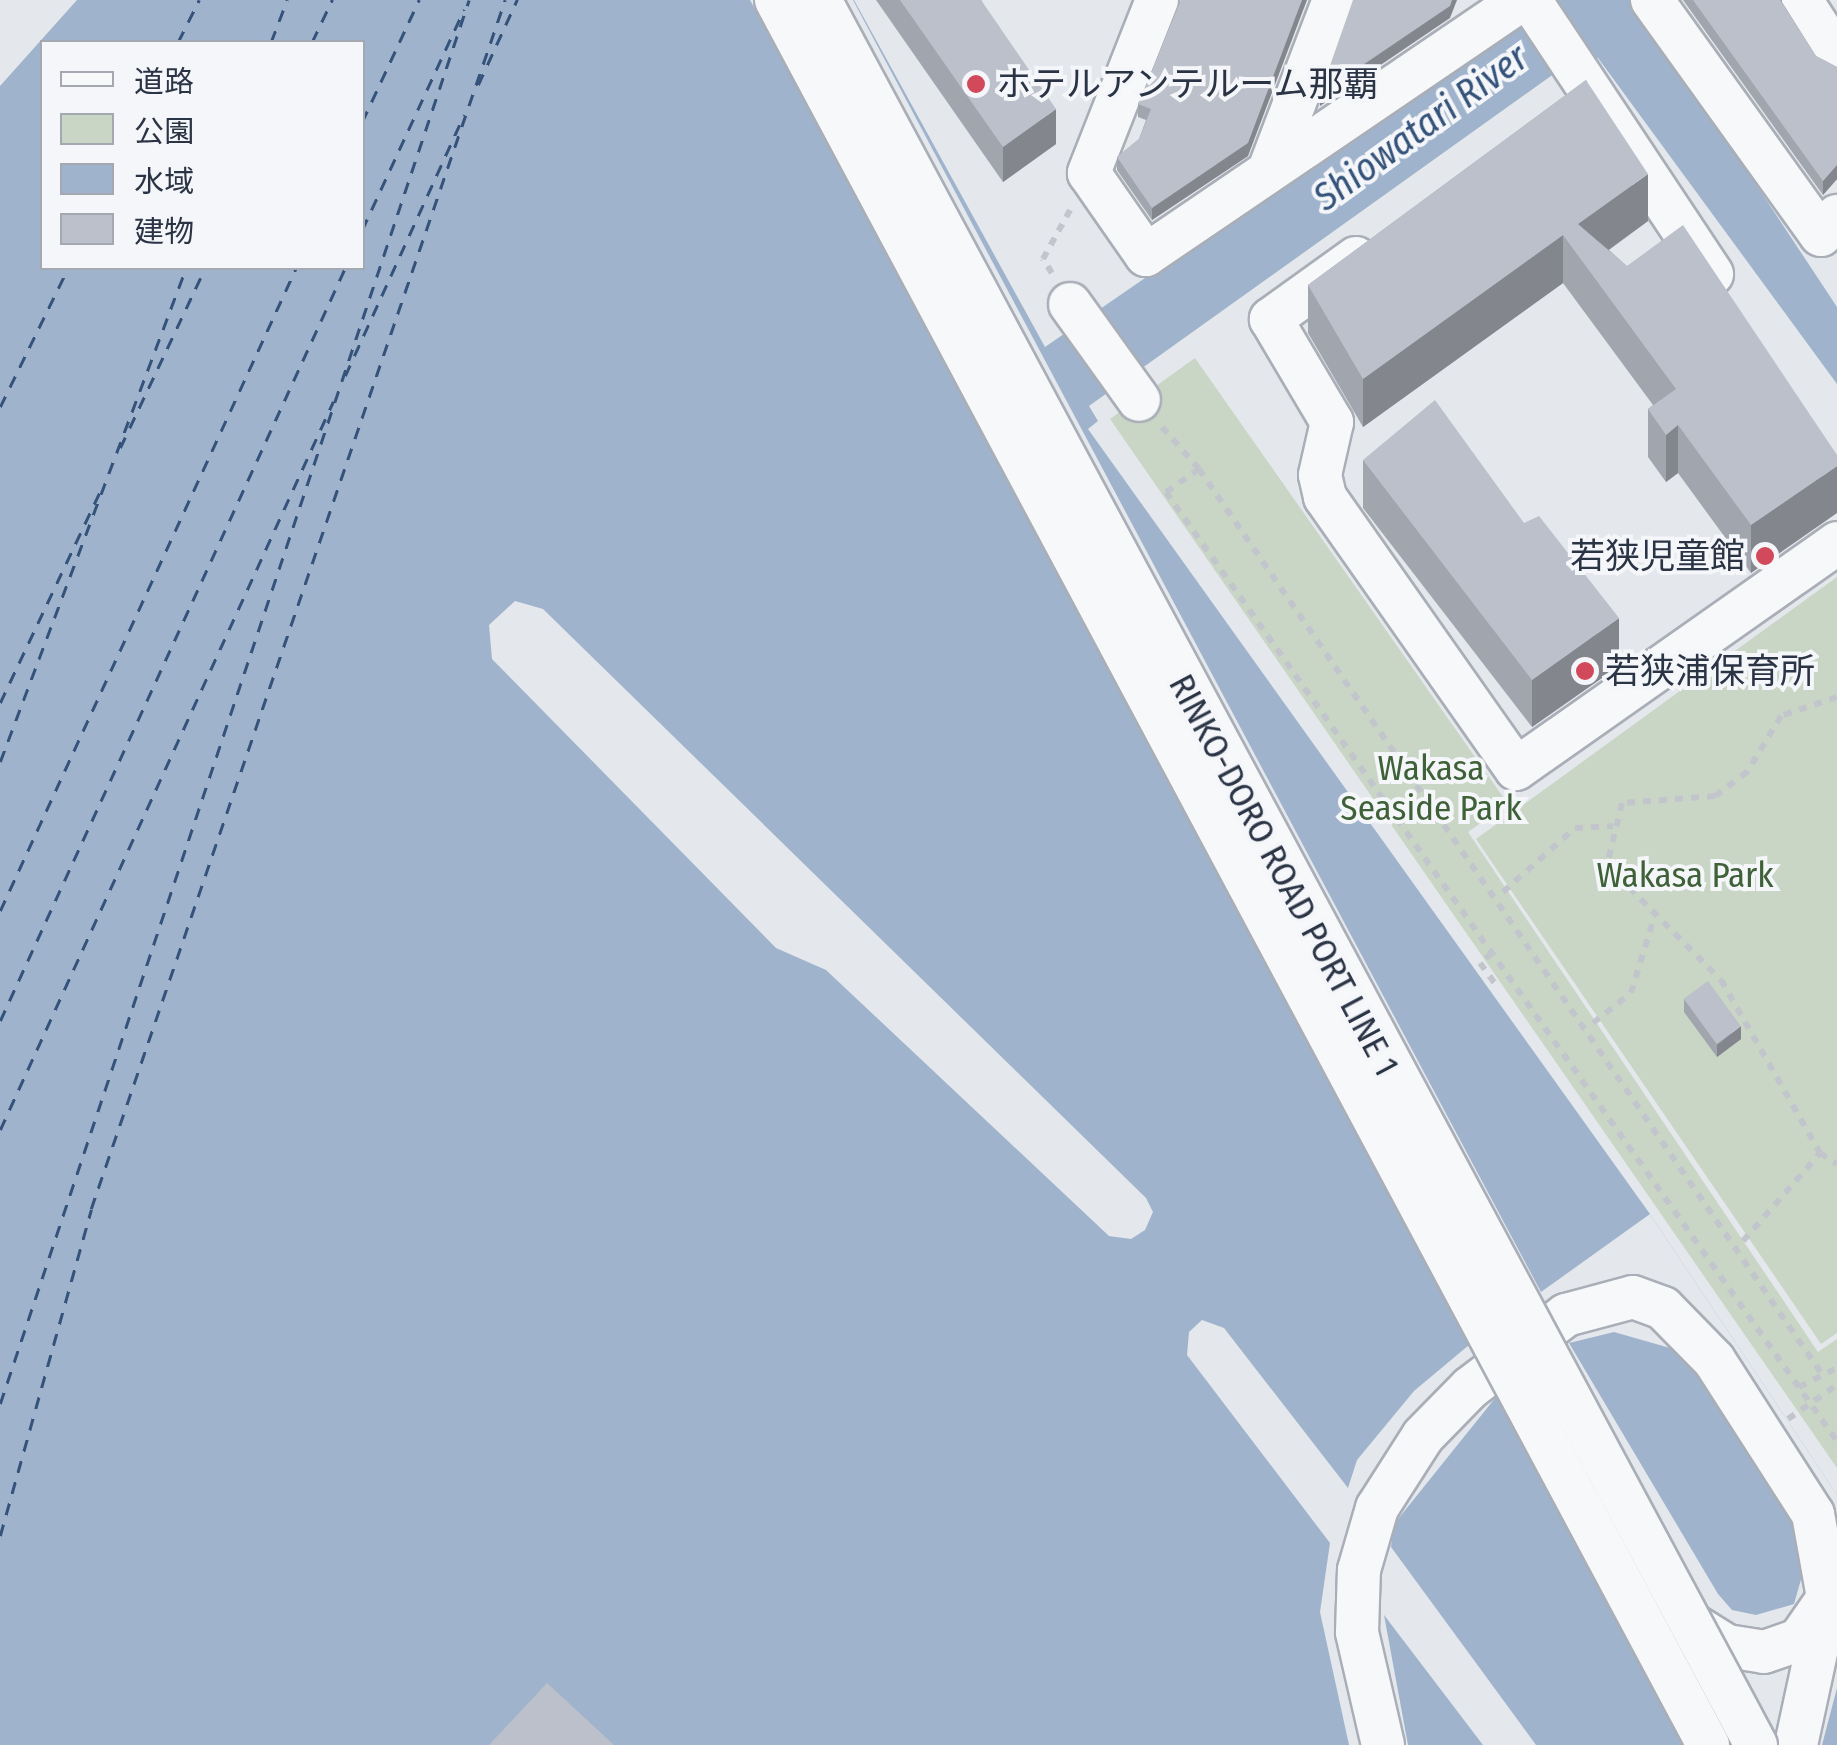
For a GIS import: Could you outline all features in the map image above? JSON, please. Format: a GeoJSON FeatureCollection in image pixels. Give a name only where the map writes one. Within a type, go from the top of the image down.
{"type":"FeatureCollection","features":[{"type":"Feature","properties":{"kind":"street","name":"RINKO-DORO ROAD PORT LINE 1"},"geometry":{"type":"LineString","coordinates":[[776,0],[1708,1745]]}},
{"type":"Feature","properties":{"kind":"street","name":"RINKO-DORO ROAD PORT LINE 1"},"geometry":{"type":"LineString","coordinates":[[820,0],[1756,1745]]}},
{"type":"Feature","properties":{"kind":"street"},"geometry":{"type":"LineString","coordinates":[[1157,0],[1089,173],[1146,255],[1269,170],[1529,5],[1572,90],[1739,314]]}},
{"type":"Feature","properties":{"kind":"street"},"geometry":{"type":"LineString","coordinates":[[1269,170],[1334,0]]}},
{"type":"Feature","properties":{"kind":"street"},"geometry":{"type":"LineString","coordinates":[[1801,0],[1837,56]]}},
{"type":"Feature","properties":{"kind":"street"},"geometry":{"type":"LineString","coordinates":[[1665,4],[1821,235],[1837,216]]}},
{"type":"Feature","properties":{"kind":"street"},"geometry":{"type":"LineString","coordinates":[[1397,228],[1270,319],[1332,422],[1320,475],[1325,497],[1516,769],[1837,543]]}},
{"type":"Feature","properties":{"kind":"street"},"geometry":{"type":"LineString","coordinates":[[1070,304],[1138,400]]}},
{"type":"Feature","properties":{"kind":"street"},"geometry":{"type":"LineString","coordinates":[[1384,1745],[1357,1632],[1359,1570],[1377,1508],[1423,1436],[1470,1388],[1566,1315],[1602,1300],[1662,1308],[1714,1360],[1813,1514],[1828,1596],[1796,1745]]}},
{"type":"Feature","properties":{"kind":"street"},"geometry":{"type":"LineString","coordinates":[[1690,1624],[1727,1646],[1764,1652],[1799,1640],[1828,1596]]}},
{"type":"Feature","properties":{"kind":"path"},"geometry":{"type":"LineString","coordinates":[[1070,304],[1043,258],[1089,173]]}},
{"type":"Feature","properties":{"kind":"path"},"geometry":{"type":"LineString","coordinates":[[1138,400],[1199,469],[1822,1374]]}},
{"type":"Feature","properties":{"kind":"path"},"geometry":{"type":"LineString","coordinates":[[1199,469],[1166,492],[1837,1441]]}},
{"type":"Feature","properties":{"kind":"path"},"geometry":{"type":"LineString","coordinates":[[1837,697],[1782,716],[1737,784],[1715,796],[1632,798],[1613,826],[1607,865],[1654,917],[1721,980],[1820,1152],[1837,1164]]}},
{"type":"Feature","properties":{"kind":"path"},"geometry":{"type":"LineString","coordinates":[[1503,892],[1575,828],[1613,826]]}},
{"type":"Feature","properties":{"kind":"path"},"geometry":{"type":"LineString","coordinates":[[1593,1023],[1631,993],[1654,917]]}},
{"type":"Feature","properties":{"kind":"path"},"geometry":{"type":"LineString","coordinates":[[1492,953],[1480,962],[1498,988]]}},
{"type":"Feature","properties":{"kind":"path"},"geometry":{"type":"LineString","coordinates":[[1743,1241],[1820,1152]]}},
{"type":"Feature","properties":{"kind":"path"},"geometry":{"type":"LineString","coordinates":[[1799,1387],[1837,1368]]}},
{"type":"Feature","properties":{"kind":"path"},"geometry":{"type":"LineString","coordinates":[[1788,1420],[1837,1385]]}},
{"type":"Feature","properties":{"kind":"green space","name":"Wakasa Seaside Park"},"geometry":{"type":"Polygon","coordinates":[[[1195,358],[1508,804],[1468,832],[1818,1352],[1837,1339],[1837,1468],[1110,419],[1195,358]]]}},
{"type":"Feature","properties":{"kind":"green space","name":"Wakasa Park"},"geometry":{"type":"Polygon","coordinates":[[[1837,577],[1837,1333],[1821,1344],[1476,839],[1837,577]]]}},
{"type":"Feature","properties":{"kind":"water","name":"Shiowatari River"},"geometry":{"type":"Polygon","coordinates":[[[77,0],[854,0],[1045,347],[1548,0],[1634,0],[1837,307],[1837,384],[1598,58],[1579,56],[1089,406],[1098,421],[1088,429],[1650,1214],[1837,1495],[1837,1745],[0,1745],[0,86],[40,41],[40,270],[365,270],[365,40],[41,40],[77,0]]]}},
{"type":"Feature","properties":{"kind":"pier"},"geometry":{"type":"Polygon","coordinates":[[[750,0],[853,0],[1541,1292],[1650,1214],[1837,1495],[1837,1688],[1822,1745],[1683,1745],[1496,1397],[1394,1524],[1391,1547],[1536,1745],[1483,1745],[1384,1615],[1408,1745],[1349,1745],[1320,1612],[1330,1543],[1187,1355],[1189,1332],[1202,1320],[1224,1328],[1348,1488],[1357,1460],[1414,1391],[1469,1345],[750,0]],[[1614,1332],[1569,1343],[1718,1594],[1732,1610],[1756,1615],[1794,1604],[1806,1562],[1796,1518],[1684,1352],[1614,1332]]]}},
{"type":"Feature","properties":{"kind":"pier"},"geometry":{"type":"Polygon","coordinates":[[[515,601],[543,609],[1146,1198],[1153,1212],[1145,1230],[1131,1239],[1109,1236],[826,970],[776,948],[492,659],[489,625],[515,601]]]}},
{"type":"Feature","properties":{"kind":"building"},"geometry":{"type":"Polygon","coordinates":[[[900,0],[981,0],[1056,109],[1003,147],[900,0]]]}},
{"type":"Feature","properties":{"kind":"building"},"geometry":{"type":"Polygon","coordinates":[[[1181,0],[1302,0],[1248,143],[1152,208],[1117,157],[1139,139],[1151,109],[1138,104],[1181,0]]]}},
{"type":"Feature","properties":{"kind":"building"},"geometry":{"type":"Polygon","coordinates":[[[1353,0],[1452,0],[1450,6],[1320,94],[1353,0]]]}},
{"type":"Feature","properties":{"kind":"building"},"geometry":{"type":"Polygon","coordinates":[[[1693,0],[1780,0],[1816,56],[1837,67],[1837,165],[1823,181],[1693,0]]]}},
{"type":"Feature","properties":{"kind":"building"},"geometry":{"type":"Polygon","coordinates":[[[1586,80],[1648,174],[1578,224],[1627,266],[1683,225],[1837,455],[1837,466],[1751,525],[1678,425],[1666,435],[1648,409],[1676,389],[1563,235],[1363,379],[1308,285],[1586,80]]]}},
{"type":"Feature","properties":{"kind":"building"},"geometry":{"type":"Polygon","coordinates":[[[1435,400],[1524,523],[1539,516],[1619,618],[1532,680],[1363,460],[1435,400]]]}},
{"type":"Feature","properties":{"kind":"building"},"geometry":{"type":"Polygon","coordinates":[[[1708,981],[1741,1026],[1717,1044],[1684,999],[1708,981]]]}},
{"type":"Feature","properties":{"kind":"building"},"geometry":{"type":"Polygon","coordinates":[[[547,1683],[614,1745],[489,1745],[547,1683]]]}},
{"type":"Feature","properties":{"kind":"ferry route"},"geometry":{"type":"LineString","coordinates":[[179,40],[199,0]]}},
{"type":"Feature","properties":{"kind":"ferry route"},"geometry":{"type":"LineString","coordinates":[[272,40],[287,0]]}},
{"type":"Feature","properties":{"kind":"ferry route"},"geometry":{"type":"LineString","coordinates":[[313,40],[332,0]]}},
{"type":"Feature","properties":{"kind":"ferry route"},"geometry":{"type":"LineString","coordinates":[[365,116],[419,0]]}},
{"type":"Feature","properties":{"kind":"ferry route"},"geometry":{"type":"LineString","coordinates":[[0,1404],[469,0]]}},
{"type":"Feature","properties":{"kind":"ferry route"},"geometry":{"type":"LineString","coordinates":[[0,1536],[91,1209],[505,0]]}},
{"type":"Feature","properties":{"kind":"ferry route"},"geometry":{"type":"LineString","coordinates":[[478,85],[517,0]]}},
{"type":"Feature","properties":{"kind":"ferry route"},"geometry":{"type":"LineString","coordinates":[[365,224],[464,9]]}},
{"type":"Feature","properties":{"kind":"ferry route"},"geometry":{"type":"LineString","coordinates":[[345,376],[464,115]]}},
{"type":"Feature","properties":{"kind":"ferry route"},"geometry":{"type":"LineString","coordinates":[[0,407],[67,270]]}},
{"type":"Feature","properties":{"kind":"ferry route"},"geometry":{"type":"LineString","coordinates":[[0,762],[185,270]]}},
{"type":"Feature","properties":{"kind":"ferry route"},"geometry":{"type":"LineString","coordinates":[[120,448],[204,270]]}},
{"type":"Feature","properties":{"kind":"ferry route"},"geometry":{"type":"LineString","coordinates":[[0,911],[295,270]]}},
{"type":"Feature","properties":{"kind":"ferry route"},"geometry":{"type":"LineString","coordinates":[[0,1021],[344,270]]}},
{"type":"Feature","properties":{"kind":"ferry route"},"geometry":{"type":"LineString","coordinates":[[0,1130],[333,402]]}},
{"type":"Feature","properties":{"kind":"ferry route"},"geometry":{"type":"LineString","coordinates":[[0,703],[102,487]]}},
{"type":"Feature","properties":{"kind":"place","name":"ホテルアンテルーム那覇"},"geometry":{"type":"Point","coordinates":[976,84]}},
{"type":"Feature","properties":{"kind":"place","name":"若狭児童館"},"geometry":{"type":"Point","coordinates":[1765,556]}},
{"type":"Feature","properties":{"kind":"place","name":"若狭浦保育所"},"geometry":{"type":"Point","coordinates":[1585,671]}}]}
